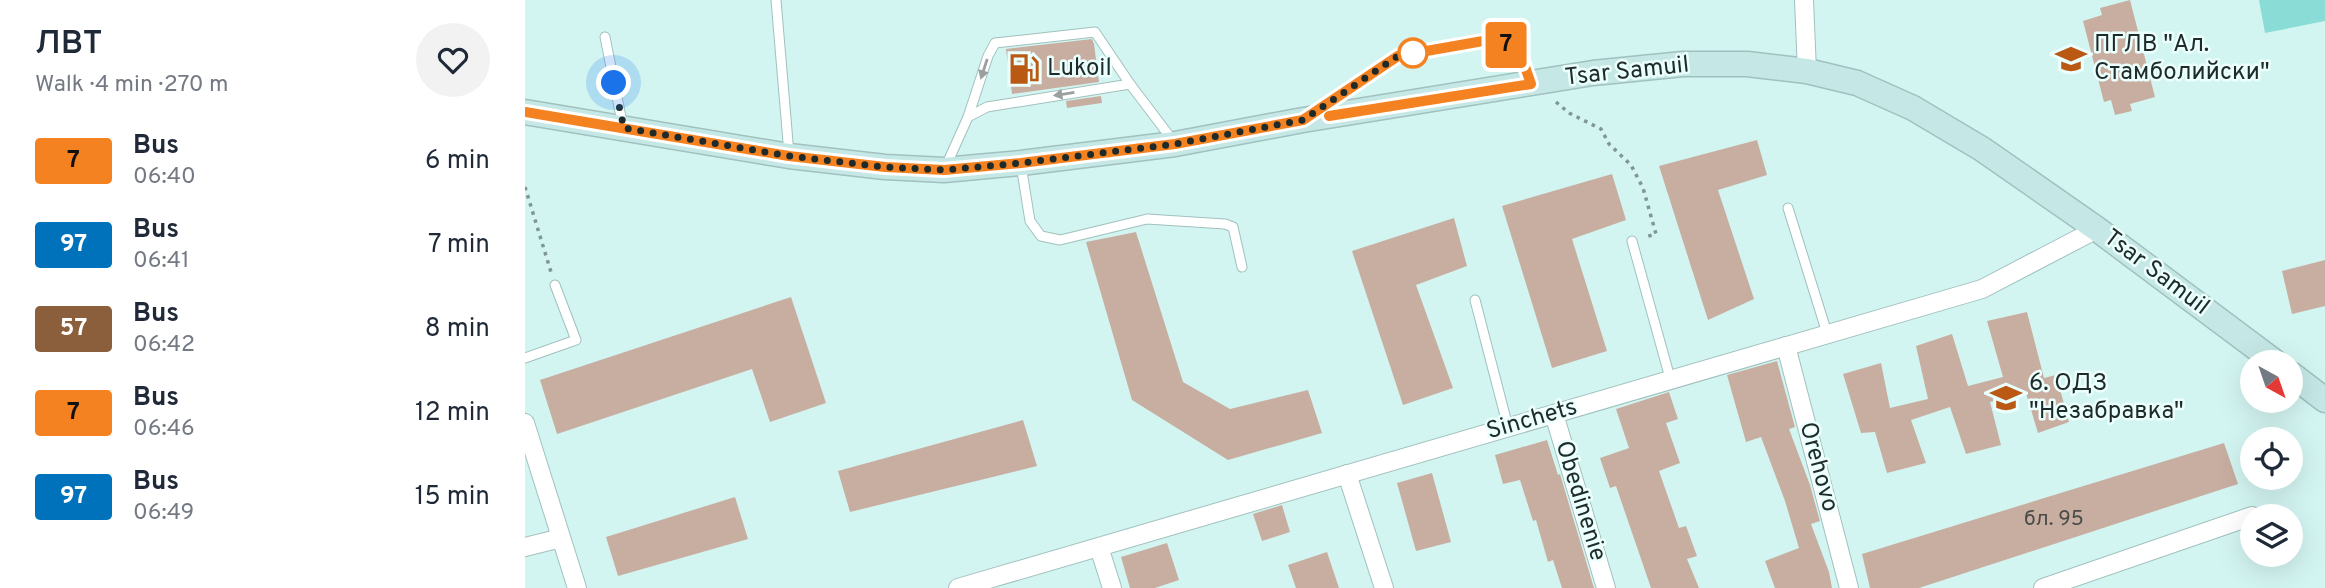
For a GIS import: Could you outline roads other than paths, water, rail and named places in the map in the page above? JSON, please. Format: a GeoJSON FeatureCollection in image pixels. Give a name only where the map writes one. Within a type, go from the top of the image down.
{"type":"FeatureCollection","features":[{"type":"Feature","properties":{"kind":"street"},"geometry":{"type":"LineString","coordinates":[[1804,0],[1807,71]]}},
{"type":"Feature","properties":{"kind":"street","name":"Tsar Samuil"},"geometry":{"type":"LineString","coordinates":[[525,112],[789,156],[885,167],[944,170],[1175,144],[1303,120],[1541,82],[1683,64],[1747,64],[1807,71],[1857,83],[1913,108],[1982,149],[2097,229],[2258,350]]}},
{"type":"Feature","properties":{"kind":"street","name":"Sinchets"},"geometry":{"type":"LineString","coordinates":[[958,588],[1982,289],[2097,229]]}},
{"type":"Feature","properties":{"kind":"street","name":"Orehovo"},"geometry":{"type":"LineString","coordinates":[[1786,346],[1849,588]]}},
{"type":"Feature","properties":{"kind":"street"},"geometry":{"type":"LineString","coordinates":[[2303,383],[2325,400]]}},
{"type":"Feature","properties":{"kind":"street","name":"Obedinenie"},"geometry":{"type":"LineString","coordinates":[[1554,414],[1606,588]]}},
{"type":"Feature","properties":{"kind":"street"},"geometry":{"type":"LineString","coordinates":[[525,423],[577,588]]}},
{"type":"Feature","properties":{"kind":"street"},"geometry":{"type":"LineString","coordinates":[[1347,474],[1384,588]]}},
{"type":"Feature","properties":{"kind":"street"},"geometry":{"type":"LineString","coordinates":[[2043,588],[2240,521]]}},
{"type":"Feature","properties":{"kind":"street"},"geometry":{"type":"LineString","coordinates":[[525,547],[561,538]]}},
{"type":"Feature","properties":{"kind":"street"},"geometry":{"type":"LineString","coordinates":[[1099,547],[1112,588]]}},
{"type":"Feature","properties":{"kind":"lane"},"geometry":{"type":"LineString","coordinates":[[785,0],[776,3],[789,156]]}},
{"type":"Feature","properties":{"kind":"lane"},"geometry":{"type":"LineString","coordinates":[[944,170],[968,117],[988,56],[995,43],[1095,33],[1175,144]]}},
{"type":"Feature","properties":{"kind":"lane"},"geometry":{"type":"LineString","coordinates":[[605,37],[624,128]]}},
{"type":"Feature","properties":{"kind":"lane"},"geometry":{"type":"LineString","coordinates":[[1303,120],[1398,56],[1483,41],[1508,45],[1541,82]]}},
{"type":"Feature","properties":{"kind":"lane"},"geometry":{"type":"LineString","coordinates":[[968,117],[987,107],[1130,84]]}},
{"type":"Feature","properties":{"kind":"lane"},"geometry":{"type":"LineString","coordinates":[[1021,163],[1030,221],[1041,236],[1060,240],[1147,219],[1225,224],[1233,228],[1243,267]]}},
{"type":"Feature","properties":{"kind":"lane"},"geometry":{"type":"LineString","coordinates":[[1788,208],[1827,333]]}},
{"type":"Feature","properties":{"kind":"lane"},"geometry":{"type":"LineString","coordinates":[[1632,241],[1670,378]]}},
{"type":"Feature","properties":{"kind":"lane"},"geometry":{"type":"LineString","coordinates":[[525,358],[576,340],[555,285]]}},
{"type":"Feature","properties":{"kind":"lane"},"geometry":{"type":"LineString","coordinates":[[1475,300],[1508,426]]}},
{"type":"Feature","properties":{"kind":"place","name":"ПГЛВ \"Ал. Стамболийски\""},"geometry":{"type":"Point","coordinates":[2071,59]}},
{"type":"Feature","properties":{"kind":"place","name":"Lukoil"},"geometry":{"type":"Point","coordinates":[1024,69]}},
{"type":"Feature","properties":{"kind":"place","name":"6. ОДЗ \"Незабравка\""},"geometry":{"type":"Point","coordinates":[2006,398]}}]}
